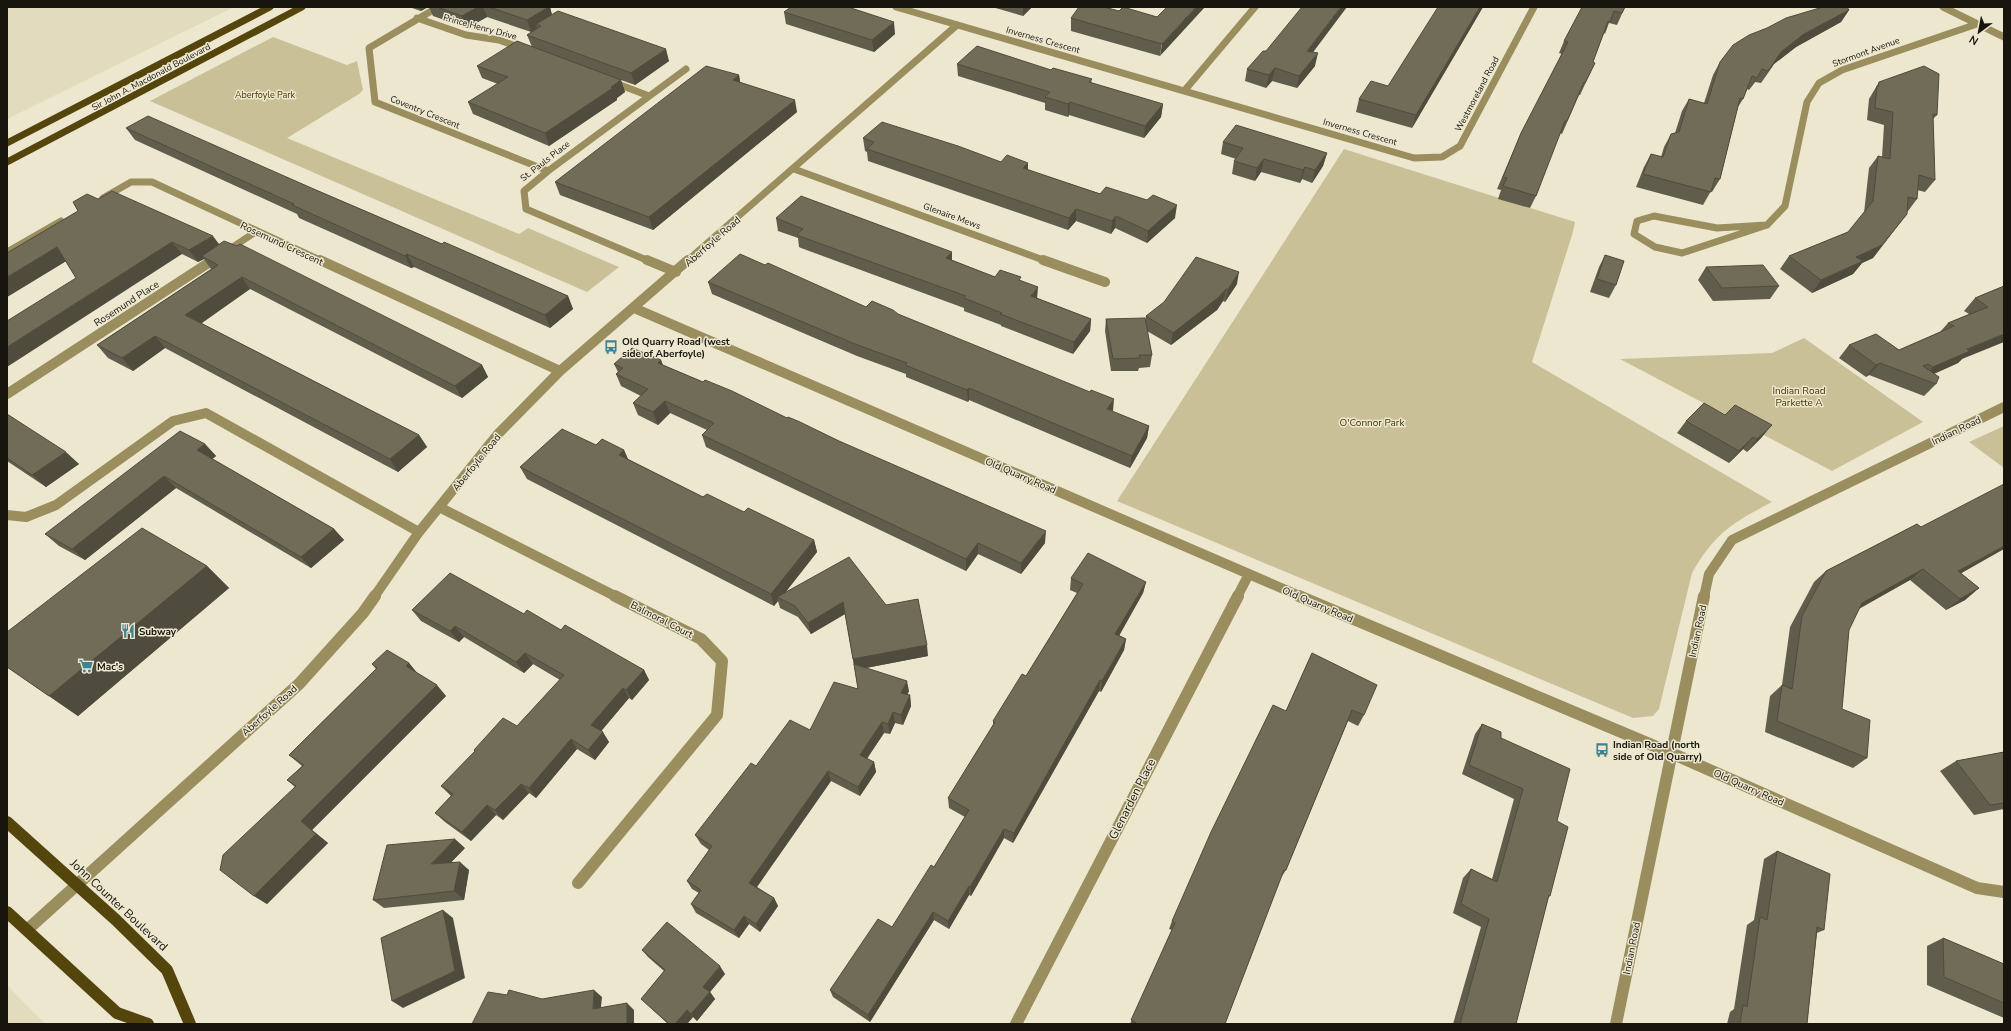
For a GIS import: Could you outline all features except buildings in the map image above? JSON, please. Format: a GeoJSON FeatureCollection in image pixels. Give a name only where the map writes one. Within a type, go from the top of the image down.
{"type":"FeatureCollection","features":[{"type":"Feature","properties":{"kind":"main road","name":"Sir John A. Macdonald Boulevard"},"geometry":{"type":"LineString","coordinates":[[7,142],[270,7]]}},
{"type":"Feature","properties":{"kind":"main road","name":"Sir John A. Macdonald Boulevard"},"geometry":{"type":"LineString","coordinates":[[7,162],[302,7]]}},
{"type":"Feature","properties":{"kind":"main road","name":"John Counter Boulevard"},"geometry":{"type":"LineString","coordinates":[[7,822],[77,884],[167,970],[190,1024]]}},
{"type":"Feature","properties":{"kind":"main road"},"geometry":{"type":"LineString","coordinates":[[7,912],[117,1013],[148,1024]]}},
{"type":"Feature","properties":{"kind":"street","name":"Coventry Crescent"},"geometry":{"type":"LineString","coordinates":[[438,7],[417,18],[369,48],[375,102],[548,171]]}},
{"type":"Feature","properties":{"kind":"street","name":"Inverness Crescent"},"geometry":{"type":"LineString","coordinates":[[896,7],[1414,158]]}},
{"type":"Feature","properties":{"kind":"street"},"geometry":{"type":"LineString","coordinates":[[1185,90],[1255,7]]}},
{"type":"Feature","properties":{"kind":"street","name":"Westmoreland Road"},"geometry":{"type":"LineString","coordinates":[[1414,158],[1442,157],[1460,146],[1534,7]]}},
{"type":"Feature","properties":{"kind":"street"},"geometry":{"type":"LineString","coordinates":[[1943,7],[2004,37]]}},
{"type":"Feature","properties":{"kind":"street","name":"Prince Henry Drive"},"geometry":{"type":"LineString","coordinates":[[417,18],[466,35],[499,40],[528,50]]}},
{"type":"Feature","properties":{"kind":"street","name":"Stormont Avenue"},"geometry":{"type":"LineString","coordinates":[[1767,225],[1717,228],[1654,216],[1637,221],[1634,234],[1655,247],[1682,253],[1767,225],[1779,215],[1785,206],[1807,102],[1818,83],[1842,70],[1977,24]]}},
{"type":"Feature","properties":{"kind":"street","name":"Aberfoyle Road"},"geometry":{"type":"LineString","coordinates":[[27,930],[299,684],[363,613],[419,532],[498,434],[560,371],[676,272],[957,25]]}},
{"type":"Feature","properties":{"kind":"street","name":"St. Pauls Place"},"geometry":{"type":"LineString","coordinates":[[676,272],[526,209],[524,191],[548,171],[686,69]]}},
{"type":"Feature","properties":{"kind":"street"},"geometry":{"type":"LineString","coordinates":[[600,77],[649,96]]}},
{"type":"Feature","properties":{"kind":"street","name":"Glenaire Mews"},"geometry":{"type":"LineString","coordinates":[[794,169],[1105,282]]}},
{"type":"Feature","properties":{"kind":"street","name":"Rosemund Crescent"},"geometry":{"type":"LineString","coordinates":[[96,202],[131,182],[152,182],[257,232],[560,371]]}},
{"type":"Feature","properties":{"kind":"street"},"geometry":{"type":"LineString","coordinates":[[7,252],[69,217]]}},
{"type":"Feature","properties":{"kind":"street","name":"Rosemund Place"},"geometry":{"type":"LineString","coordinates":[[7,394],[257,232]]}},
{"type":"Feature","properties":{"kind":"street","name":"Old Quarry Road"},"geometry":{"type":"LineString","coordinates":[[634,308],[1249,574],[1671,752],[1976,888],[2004,892]]}},
{"type":"Feature","properties":{"kind":"street","name":"Indian Road"},"geometry":{"type":"LineString","coordinates":[[1616,1024],[1709,574],[1732,540],[2004,407]]}},
{"type":"Feature","properties":{"kind":"street"},"geometry":{"type":"LineString","coordinates":[[7,515],[26,517],[56,505],[173,421],[206,413],[419,532]]}},
{"type":"Feature","properties":{"kind":"street","name":"Balmoral Court"},"geometry":{"type":"LineString","coordinates":[[439,507],[480,526],[701,639],[722,661],[717,715],[578,883]]}},
{"type":"Feature","properties":{"kind":"street","name":"Glenarden Place"},"geometry":{"type":"LineString","coordinates":[[1016,1024],[1249,574]]}},
{"type":"Feature","properties":{"kind":"shaded area"},"geometry":{"type":"Polygon","coordinates":[[[7,7],[234,7],[7,119],[7,7]]]}},
{"type":"Feature","properties":{"kind":"shaded area"},"geometry":{"type":"Polygon","coordinates":[[[7,985],[45,1024],[7,1024],[7,985]]]}},
{"type":"Feature","properties":{"kind":"green space","name":"Aberfoyle Park"},"geometry":{"type":"Polygon","coordinates":[[[273,37],[347,65],[357,61],[363,90],[359,94],[287,138],[519,234],[528,228],[619,267],[587,292],[150,101],[273,37]]]}},
{"type":"Feature","properties":{"kind":"green space","name":"O'Connor Park"},"geometry":{"type":"Polygon","coordinates":[[[1344,149],[1575,222],[1532,362],[1772,502],[1746,516],[1726,530],[1717,538],[1700,559],[1692,573],[1659,709],[1653,716],[1633,718],[1117,501],[1344,149]]]}},
{"type":"Feature","properties":{"kind":"green space","name":"Indian Road Parkette A"},"geometry":{"type":"Polygon","coordinates":[[[1804,338],[1923,422],[1832,471],[1620,359],[1772,353],[1804,338]]]}},
{"type":"Feature","properties":{"kind":"green space"},"geometry":{"type":"Polygon","coordinates":[[[2004,426],[2004,468],[1969,442],[2004,426]]]}},
{"type":"Feature","properties":{"kind":"place","name":"Old Quarry Road (west side of Aberfoyle)"},"geometry":{"type":"Point","coordinates":[611,347]}},
{"type":"Feature","properties":{"kind":"place","name":"Subway"},"geometry":{"type":"Point","coordinates":[128,631]}},
{"type":"Feature","properties":{"kind":"place","name":"Mac's"},"geometry":{"type":"Point","coordinates":[86,666]}},
{"type":"Feature","properties":{"kind":"place","name":"Indian Road (north side of Old Quarry)"},"geometry":{"type":"Point","coordinates":[1602,750]}}]}
